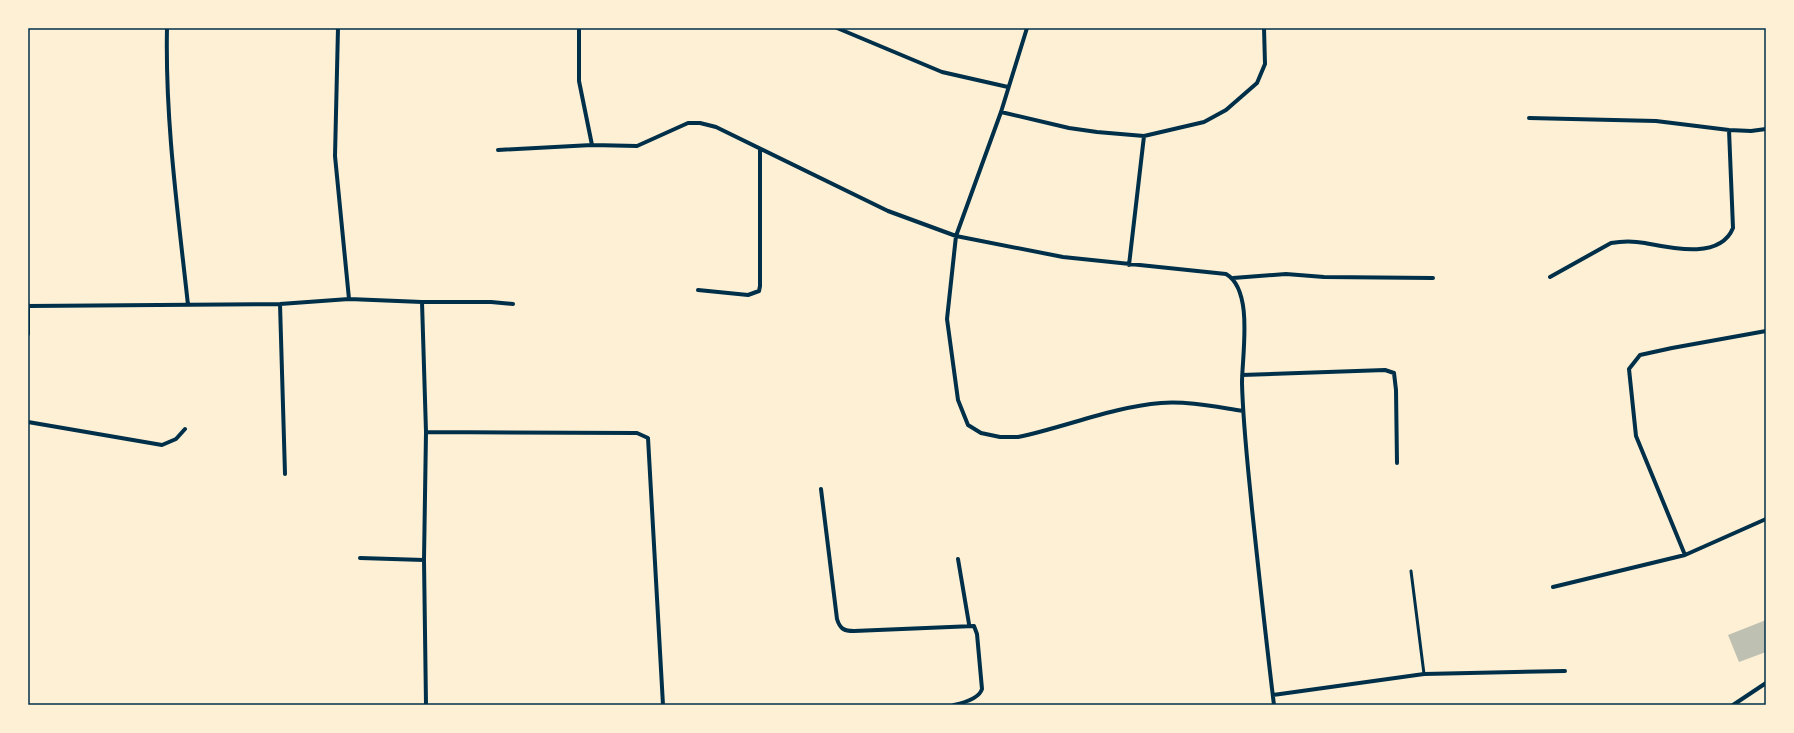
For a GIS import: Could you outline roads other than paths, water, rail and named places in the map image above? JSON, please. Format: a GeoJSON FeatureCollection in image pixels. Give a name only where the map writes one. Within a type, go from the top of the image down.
{"type":"FeatureCollection","features":[{"type":"Feature","properties":{"kind":"street"},"geometry":{"type":"LineString","coordinates":[[167,28],[166,66],[172,151],[188,305]]}},
{"type":"Feature","properties":{"kind":"street"},"geometry":{"type":"LineString","coordinates":[[338,28],[335,156],[349,299]]}},
{"type":"Feature","properties":{"kind":"street"},"geometry":{"type":"LineString","coordinates":[[579,28],[579,80],[592,145]]}},
{"type":"Feature","properties":{"kind":"street"},"geometry":{"type":"LineString","coordinates":[[837,28],[936,70],[1008,87]]}},
{"type":"Feature","properties":{"kind":"street"},"geometry":{"type":"LineString","coordinates":[[1027,28],[1001,112],[956,236],[947,320],[958,400],[968,425],[981,433],[993,436],[1018,437],[1137,406],[1162,403],[1195,405],[1243,411]]}},
{"type":"Feature","properties":{"kind":"street"},"geometry":{"type":"LineString","coordinates":[[1001,112],[1069,128],[1144,136],[1204,122],[1226,110],[1244,96],[1257,82],[1265,64],[1264,28]]}},
{"type":"Feature","properties":{"kind":"street"},"geometry":{"type":"LineString","coordinates":[[1529,118],[1656,121],[1729,130],[1751,131],[1766,129]]}},
{"type":"Feature","properties":{"kind":"street"},"geometry":{"type":"LineString","coordinates":[[498,150],[592,145],[637,146],[688,123],[700,123],[716,127],[760,150],[888,210],[956,236],[1063,257],[1226,274],[1233,278],[1286,274],[1324,277],[1433,278]]}},
{"type":"Feature","properties":{"kind":"street"},"geometry":{"type":"LineString","coordinates":[[1550,277],[1611,244],[1629,242],[1645,243],[1660,247],[1706,249],[1717,245],[1727,238],[1733,228],[1729,130]]}},
{"type":"Feature","properties":{"kind":"street"},"geometry":{"type":"LineString","coordinates":[[1129,265],[1144,136]]}},
{"type":"Feature","properties":{"kind":"street"},"geometry":{"type":"LineString","coordinates":[[698,290],[748,295],[759,291],[760,150]]}},
{"type":"Feature","properties":{"kind":"street"},"geometry":{"type":"LineString","coordinates":[[1233,278],[1241,299],[1245,326],[1242,375],[1243,411],[1263,613],[1274,705]]}},
{"type":"Feature","properties":{"kind":"street"},"geometry":{"type":"LineString","coordinates":[[28,334],[28,305],[280,304],[349,299],[422,302],[491,302],[513,304]]}},
{"type":"Feature","properties":{"kind":"street"},"geometry":{"type":"LineString","coordinates":[[422,302],[426,432],[424,560],[426,705]]}},
{"type":"Feature","properties":{"kind":"street"},"geometry":{"type":"LineString","coordinates":[[280,304],[285,474]]}},
{"type":"Feature","properties":{"kind":"street"},"geometry":{"type":"LineString","coordinates":[[1685,555],[1636,436],[1629,369],[1640,355],[1766,331]]}},
{"type":"Feature","properties":{"kind":"street"},"geometry":{"type":"LineString","coordinates":[[1242,375],[1390,371],[1394,374],[1396,390],[1397,463]]}},
{"type":"Feature","properties":{"kind":"street"},"geometry":{"type":"LineString","coordinates":[[28,422],[162,445],[176,439],[185,429]]}},
{"type":"Feature","properties":{"kind":"street"},"geometry":{"type":"LineString","coordinates":[[426,432],[636,433],[648,438],[663,705]]}},
{"type":"Feature","properties":{"kind":"street"},"geometry":{"type":"LineString","coordinates":[[821,489],[837,619],[840,627],[845,631],[854,631],[970,624],[974,626],[976,630],[982,689],[980,694],[974,698],[956,705]]}},
{"type":"Feature","properties":{"kind":"street"},"geometry":{"type":"LineString","coordinates":[[1553,587],[1685,555],[1766,520]]}},
{"type":"Feature","properties":{"kind":"street"},"geometry":{"type":"LineString","coordinates":[[360,558],[424,560]]}},
{"type":"Feature","properties":{"kind":"street"},"geometry":{"type":"LineString","coordinates":[[958,559],[970,624]]}},
{"type":"Feature","properties":{"kind":"street"},"geometry":{"type":"LineString","coordinates":[[1272,695],[1424,674],[1565,671]]}},
{"type":"Feature","properties":{"kind":"street"},"geometry":{"type":"LineString","coordinates":[[1733,705],[1766,683]]}},
{"type":"Feature","properties":{"kind":"lane"},"geometry":{"type":"LineString","coordinates":[[1411,571],[1424,674]]}}]}
